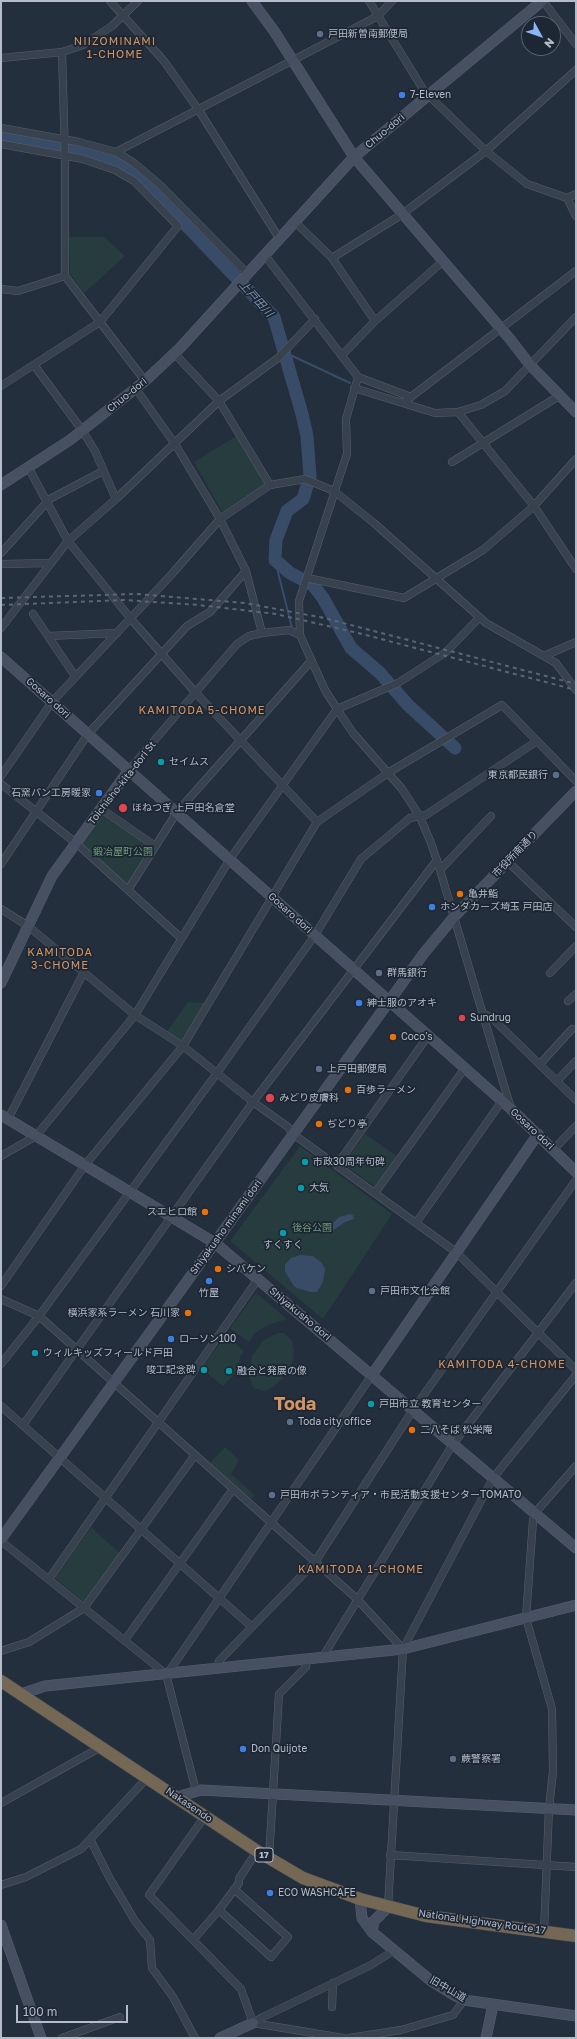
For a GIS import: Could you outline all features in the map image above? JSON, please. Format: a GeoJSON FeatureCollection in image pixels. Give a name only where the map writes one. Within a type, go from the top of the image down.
{"type":"FeatureCollection","features":[{"type":"Feature","properties":{"kind":"highway","name":"Nakasendo"},"geometry":{"type":"LineString","coordinates":[[1,1681],[148,1777],[257,1851],[303,1878],[360,1899],[388,1907]]}},
{"type":"Feature","properties":{"kind":"highway","name":"National Highway Route 17"},"geometry":{"type":"LineString","coordinates":[[388,1907],[426,1916],[576,1936]]}},
{"type":"Feature","properties":{"kind":"street"},"geometry":{"type":"LineString","coordinates":[[110,1],[164,61],[198,109],[279,238]]}},
{"type":"Feature","properties":{"kind":"street"},"geometry":{"type":"LineString","coordinates":[[1,58],[62,52],[96,38],[112,26],[138,1]]}},
{"type":"Feature","properties":{"kind":"street"},"geometry":{"type":"LineString","coordinates":[[252,1],[293,60],[354,158],[401,215],[501,329],[530,366],[576,412]]}},
{"type":"Feature","properties":{"kind":"street"},"geometry":{"type":"LineString","coordinates":[[369,1],[424,91],[486,151],[527,184],[567,198],[576,194]]}},
{"type":"Feature","properties":{"kind":"street"},"geometry":{"type":"LineString","coordinates":[[116,152],[378,16],[392,1]]}},
{"type":"Feature","properties":{"kind":"street"},"geometry":{"type":"LineString","coordinates":[[543,1],[576,44]]}},
{"type":"Feature","properties":{"kind":"street","name":"Chuo-dori"},"geometry":{"type":"LineString","coordinates":[[1,485],[82,430],[145,381],[174,353],[294,221],[354,158],[543,1]]}},
{"type":"Feature","properties":{"kind":"street"},"geometry":{"type":"LineString","coordinates":[[62,52],[65,140],[65,276],[145,381]]}},
{"type":"Feature","properties":{"kind":"street"},"geometry":{"type":"LineString","coordinates":[[332,258],[401,215],[486,151],[576,70]]}},
{"type":"Feature","properties":{"kind":"street"},"geometry":{"type":"LineString","coordinates":[[1,128],[65,140],[116,152],[134,163],[160,185],[242,278]]}},
{"type":"Feature","properties":{"kind":"street"},"geometry":{"type":"LineString","coordinates":[[1,144],[65,156],[99,164],[114,170],[134,181],[178,226],[100,322],[1,386]]}},
{"type":"Feature","properties":{"kind":"street"},"geometry":{"type":"LineString","coordinates":[[567,198],[576,216]]}},
{"type":"Feature","properties":{"kind":"street"},"geometry":{"type":"LineString","coordinates":[[294,221],[332,258],[376,321]]}},
{"type":"Feature","properties":{"kind":"street"},"geometry":{"type":"LineString","coordinates":[[264,254],[358,376],[411,397]]}},
{"type":"Feature","properties":{"kind":"street"},"geometry":{"type":"LineString","coordinates":[[342,355],[376,321],[442,262]]}},
{"type":"Feature","properties":{"kind":"street"},"geometry":{"type":"LineString","coordinates":[[402,403],[576,271]]}},
{"type":"Feature","properties":{"kind":"street"},"geometry":{"type":"LineString","coordinates":[[1,289],[18,291],[65,276]]}},
{"type":"Feature","properties":{"kind":"street"},"geometry":{"type":"LineString","coordinates":[[354,388],[434,413],[458,412],[481,405],[505,391],[576,316]]}},
{"type":"Feature","properties":{"kind":"street"},"geometry":{"type":"LineString","coordinates":[[1,628],[68,541],[116,499],[219,401],[280,355],[315,319]]}},
{"type":"Feature","properties":{"kind":"street"},"geometry":{"type":"LineString","coordinates":[[174,353],[219,401],[270,485]]}},
{"type":"Feature","properties":{"kind":"street"},"geometry":{"type":"LineString","coordinates":[[34,365],[82,430],[95,451],[116,499]]}},
{"type":"Feature","properties":{"kind":"street"},"geometry":{"type":"LineString","coordinates":[[358,376],[346,419],[347,454],[299,601],[298,634],[325,690],[337,709],[353,733],[389,773],[420,817],[437,860],[511,1109]]}},
{"type":"Feature","properties":{"kind":"street"},"geometry":{"type":"LineString","coordinates":[[136,389],[175,444],[220,519],[246,571],[262,633]]}},
{"type":"Feature","properties":{"kind":"street"},"geometry":{"type":"LineString","coordinates":[[452,462],[559,396]]}},
{"type":"Feature","properties":{"kind":"street"},"geometry":{"type":"LineString","coordinates":[[458,412],[534,506],[576,569]]}},
{"type":"Feature","properties":{"kind":"street"},"geometry":{"type":"LineString","coordinates":[[307,579],[404,598],[437,580],[482,550],[534,506],[576,459]]}},
{"type":"Feature","properties":{"kind":"street"},"geometry":{"type":"LineString","coordinates":[[28,467],[68,541],[131,619],[195,692],[317,822]]}},
{"type":"Feature","properties":{"kind":"street"},"geometry":{"type":"LineString","coordinates":[[1,553],[47,501],[103,471]]}},
{"type":"Feature","properties":{"kind":"street"},"geometry":{"type":"LineString","coordinates":[[1,776],[52,702],[75,676],[131,619],[220,519],[270,485],[305,479],[334,491],[374,523],[479,618],[556,663],[576,690]]}},
{"type":"Feature","properties":{"kind":"street"},"geometry":{"type":"LineString","coordinates":[[1,564],[51,563]]}},
{"type":"Feature","properties":{"kind":"street"},"geometry":{"type":"LineString","coordinates":[[1,864],[88,734],[163,654],[187,626],[210,612],[246,571]]}},
{"type":"Feature","properties":{"kind":"street"},"geometry":{"type":"LineString","coordinates":[[33,614],[75,676]]}},
{"type":"Feature","properties":{"kind":"street"},"geometry":{"type":"LineString","coordinates":[[1,1156],[36,1136],[135,1015],[230,859],[337,709],[398,683],[446,652],[479,618]]}},
{"type":"Feature","properties":{"kind":"street","name":"Toichisho-kita-dori St"},"geometry":{"type":"LineString","coordinates":[[1,983],[52,876],[129,770],[195,692],[237,644],[249,636],[289,630],[298,634]]}},
{"type":"Feature","properties":{"kind":"street"},"geometry":{"type":"LineString","coordinates":[[48,636],[117,633]]}},
{"type":"Feature","properties":{"kind":"street"},"geometry":{"type":"LineString","coordinates":[[544,656],[576,642]]}},
{"type":"Feature","properties":{"kind":"street","name":"Gosaro dori"},"geometry":{"type":"LineString","coordinates":[[1,657],[511,1109],[554,1149],[576,1172]]}},
{"type":"Feature","properties":{"kind":"street"},"geometry":{"type":"LineString","coordinates":[[128,890],[177,812],[311,661]]}},
{"type":"Feature","properties":{"kind":"street"},"geometry":{"type":"LineString","coordinates":[[1,1286],[85,1165],[183,1046],[317,822],[389,773],[502,705],[576,781]]}},
{"type":"Feature","properties":{"kind":"street"},"geometry":{"type":"LineString","coordinates":[[1,1364],[39,1316],[129,1191],[217,1073],[315,935],[361,859],[410,818],[426,815],[537,741]]}},
{"type":"Feature","properties":{"kind":"street"},"geometry":{"type":"LineString","coordinates":[[1,784],[76,843],[181,938]]}},
{"type":"Feature","properties":{"kind":"street","name":"市役所南通り"},"geometry":{"type":"LineString","coordinates":[[454,917],[576,791]]}},
{"type":"Feature","properties":{"kind":"street"},"geometry":{"type":"LineString","coordinates":[[100,808],[155,846]]}},
{"type":"Feature","properties":{"kind":"street"},"geometry":{"type":"LineString","coordinates":[[440,870],[491,816]]}},
{"type":"Feature","properties":{"kind":"street"},"geometry":{"type":"LineString","coordinates":[[23,1425],[253,1102],[437,860]]}},
{"type":"Feature","properties":{"kind":"street"},"geometry":{"type":"LineString","coordinates":[[508,861],[576,927]]}},
{"type":"Feature","properties":{"kind":"street"},"geometry":{"type":"LineString","coordinates":[[1,909],[28,926],[135,1015],[183,1046],[253,1102],[288,1127],[293,1134],[456,1252],[576,1370]]}},
{"type":"Feature","properties":{"kind":"street","name":"Shiyakusho minami dori"},"geometry":{"type":"LineString","coordinates":[[1,1540],[424,953],[454,917]]}},
{"type":"Feature","properties":{"kind":"street"},"geometry":{"type":"LineString","coordinates":[[550,973],[576,946]]}},
{"type":"Feature","properties":{"kind":"street"},"geometry":{"type":"LineString","coordinates":[[4,1117],[84,972]]}},
{"type":"Feature","properties":{"kind":"street"},"geometry":{"type":"LineString","coordinates":[[568,1001],[576,994]]}},
{"type":"Feature","properties":{"kind":"street"},"geometry":{"type":"LineString","coordinates":[[483,1014],[491,1017],[576,1100]]}},
{"type":"Feature","properties":{"kind":"street"},"geometry":{"type":"LineString","coordinates":[[540,1064],[572,1029]]}},
{"type":"Feature","properties":{"kind":"street"},"geometry":{"type":"LineString","coordinates":[[337,1166],[428,1036]]}},
{"type":"Feature","properties":{"kind":"street"},"geometry":{"type":"LineString","coordinates":[[557,1081],[576,1061]]}},
{"type":"Feature","properties":{"kind":"street"},"geometry":{"type":"LineString","coordinates":[[375,1194],[465,1068]]}},
{"type":"Feature","properties":{"kind":"street"},"geometry":{"type":"LineString","coordinates":[[416,1223],[502,1101]]}},
{"type":"Feature","properties":{"kind":"street","name":"Shiyakusho dori"},"geometry":{"type":"LineString","coordinates":[[4,1117],[215,1242],[576,1548]]}},
{"type":"Feature","properties":{"kind":"street"},"geometry":{"type":"LineString","coordinates":[[554,1149],[576,1126]]}},
{"type":"Feature","properties":{"kind":"street"},"geometry":{"type":"LineString","coordinates":[[167,1674],[538,1134]]}},
{"type":"Feature","properties":{"kind":"street"},"geometry":{"type":"LineString","coordinates":[[217,1669],[219,1661],[315,1562],[413,1410],[576,1180]]}},
{"type":"Feature","properties":{"kind":"street"},"geometry":{"type":"LineString","coordinates":[[49,1579],[258,1279]]}},
{"type":"Feature","properties":{"kind":"street"},"geometry":{"type":"LineString","coordinates":[[322,1658],[453,1444],[576,1283]]}},
{"type":"Feature","properties":{"kind":"street"},"geometry":{"type":"LineString","coordinates":[[1,1299],[39,1316],[357,1599],[404,1650]]}},
{"type":"Feature","properties":{"kind":"street"},"geometry":{"type":"LineString","coordinates":[[372,1932],[374,1920],[388,1907],[390,1855],[404,1650],[493,1478],[576,1375]]}},
{"type":"Feature","properties":{"kind":"street"},"geometry":{"type":"LineString","coordinates":[[1,1406],[252,1627]]}},
{"type":"Feature","properties":{"kind":"street"},"geometry":{"type":"LineString","coordinates":[[1,1651],[29,1642],[84,1608],[195,1455]]}},
{"type":"Feature","properties":{"kind":"street"},"geometry":{"type":"LineString","coordinates":[[544,1931],[549,1808],[553,1771],[552,1709],[526,1618],[533,1520],[535,1513],[576,1466]]}},
{"type":"Feature","properties":{"kind":"street"},"geometry":{"type":"LineString","coordinates":[[125,1640],[233,1489]]}},
{"type":"Feature","properties":{"kind":"street"},"geometry":{"type":"LineString","coordinates":[[1,1540],[167,1674],[196,1791]]}},
{"type":"Feature","properties":{"kind":"street"},"geometry":{"type":"LineString","coordinates":[[21,1694],[45,1686],[404,1650],[576,1605]]}},
{"type":"Feature","properties":{"kind":"street"},"geometry":{"type":"LineString","coordinates":[[269,1858],[279,1694],[306,1667],[307,1659]]}},
{"type":"Feature","properties":{"kind":"street"},"geometry":{"type":"LineString","coordinates":[[1,1803],[101,1747]]}},
{"type":"Feature","properties":{"kind":"street"},"geometry":{"type":"LineString","coordinates":[[1,1885],[26,1877],[81,1848],[148,1777]]}},
{"type":"Feature","properties":{"kind":"street"},"geometry":{"type":"LineString","coordinates":[[177,1797],[196,1791],[576,1810]]}},
{"type":"Feature","properties":{"kind":"street"},"geometry":{"type":"LineString","coordinates":[[205,1816],[149,1895],[241,1989],[253,2023]]}},
{"type":"Feature","properties":{"kind":"street"},"geometry":{"type":"LineString","coordinates":[[90,1839],[109,1877],[135,1921],[150,1940],[152,1968],[173,1997],[195,2038]]}},
{"type":"Feature","properties":{"kind":"street"},"geometry":{"type":"LineString","coordinates":[[193,1940],[219,1910],[239,1883],[239,1879],[257,1851]]}},
{"type":"Feature","properties":{"kind":"street"},"geometry":{"type":"LineString","coordinates":[[390,1855],[576,1867]]}},
{"type":"Feature","properties":{"kind":"street"},"geometry":{"type":"LineString","coordinates":[[219,1910],[271,1957],[288,1937],[234,1889]]}},
{"type":"Feature","properties":{"kind":"street","name":"旧中山道"},"geometry":{"type":"LineString","coordinates":[[360,1899],[362,1918],[372,1932],[393,1951],[430,1980],[464,2000],[576,2016]]}},
{"type":"Feature","properties":{"kind":"street"},"geometry":{"type":"LineString","coordinates":[[1,1925],[41,2038]]}},
{"type":"Feature","properties":{"kind":"street"},"geometry":{"type":"LineString","coordinates":[[220,2038],[333,1983],[393,1951]]}},
{"type":"Feature","properties":{"kind":"street"},"geometry":{"type":"LineString","coordinates":[[332,2007],[333,1983]]}},
{"type":"Feature","properties":{"kind":"street"},"geometry":{"type":"LineString","coordinates":[[349,2038],[401,2030],[453,2015],[464,2000]]}},
{"type":"Feature","properties":{"kind":"street"},"geometry":{"type":"LineString","coordinates":[[486,2038],[493,2005]]}},
{"type":"Feature","properties":{"kind":"street"},"geometry":{"type":"LineString","coordinates":[[62,2038],[120,2018]]}},
{"type":"Feature","properties":{"kind":"street"},"geometry":{"type":"LineString","coordinates":[[253,2023],[343,2038]]}},
{"type":"Feature","properties":{"kind":"green space"},"geometry":{"type":"Polygon","coordinates":[[[69,237],[104,237],[125,256],[84,293],[70,274],[69,237]]]}},
{"type":"Feature","properties":{"kind":"green space"},"geometry":{"type":"Polygon","coordinates":[[[238,435],[265,485],[223,513],[194,462],[238,435]]]}},
{"type":"Feature","properties":{"kind":"green space","name":"鍛冶屋町公園"},"geometry":{"type":"Polygon","coordinates":[[[104,813],[152,847],[127,886],[81,843],[104,813]]]}},
{"type":"Feature","properties":{"kind":"green space"},"geometry":{"type":"Polygon","coordinates":[[[188,1002],[205,1003],[181,1042],[167,1031],[188,1002]]]}},
{"type":"Feature","properties":{"kind":"green space"},"geometry":{"type":"Polygon","coordinates":[[[365,1134],[397,1156],[376,1187],[343,1164],[365,1134]]]}},
{"type":"Feature","properties":{"kind":"green space","name":"後谷公園"},"geometry":{"type":"Polygon","coordinates":[[[300,1146],[392,1214],[323,1319],[230,1241],[300,1146]]]}},
{"type":"Feature","properties":{"kind":"green space"},"geometry":{"type":"Polygon","coordinates":[[[256,1293],[287,1319],[268,1325],[255,1333],[249,1342],[230,1328],[256,1293]]]}},
{"type":"Feature","properties":{"kind":"green space"},"geometry":{"type":"Polygon","coordinates":[[[278,1333],[284,1333],[292,1341],[294,1351],[293,1361],[289,1369],[286,1367],[280,1375],[283,1378],[273,1387],[264,1391],[254,1388],[249,1374],[252,1356],[264,1340],[278,1333]]]}},
{"type":"Feature","properties":{"kind":"green space"},"geometry":{"type":"Polygon","coordinates":[[[226,1335],[244,1351],[240,1357],[238,1370],[223,1386],[201,1368],[226,1335]]]}},
{"type":"Feature","properties":{"kind":"green space"},"geometry":{"type":"Polygon","coordinates":[[[225,1447],[239,1460],[231,1474],[255,1495],[251,1499],[210,1463],[225,1447]]]}},
{"type":"Feature","properties":{"kind":"green space"},"geometry":{"type":"Polygon","coordinates":[[[91,1527],[122,1555],[86,1604],[55,1578],[91,1527]]]}},
{"type":"Feature","properties":{"kind":"water"},"geometry":{"type":"Polygon","coordinates":[[[350,1214],[353,1215],[354,1219],[345,1222],[332,1231],[330,1226],[339,1217],[350,1214]]]}},
{"type":"Feature","properties":{"kind":"water"},"geometry":{"type":"Polygon","coordinates":[[[300,1255],[313,1256],[322,1263],[325,1269],[323,1282],[317,1292],[310,1292],[297,1288],[285,1272],[285,1265],[291,1258],[300,1255]]]}},
{"type":"Feature","properties":{"kind":"waterway","name":"上戸田川"},"geometry":{"type":"LineString","coordinates":[[1,137],[86,152],[104,157],[139,176],[274,317],[307,436],[310,476],[303,499],[287,511],[276,540],[275,560],[290,573],[313,585],[323,598],[351,648],[380,673],[408,705],[455,748]]}},
{"type":"Feature","properties":{"kind":"waterway"},"geometry":{"type":"LineString","coordinates":[[286,353],[350,383]]}},
{"type":"Feature","properties":{"kind":"waterway","name":"上戸田川"},"geometry":{"type":"LineString","coordinates":[[275,560],[292,628]]}},
{"type":"Feature","properties":{"kind":"railway"},"geometry":{"type":"LineString","coordinates":[[1,598],[137,594],[245,603],[324,618],[576,684]]}},
{"type":"Feature","properties":{"kind":"railway"},"geometry":{"type":"LineString","coordinates":[[1,605],[124,600],[199,605],[276,614],[358,633],[576,690]]}},
{"type":"Feature","properties":{"kind":"place","name":"戸田新曽南郵便局"},"geometry":{"type":"Point","coordinates":[320,34]}},
{"type":"Feature","properties":{"kind":"place","name":"7-Eleven"},"geometry":{"type":"Point","coordinates":[402,95]}},
{"type":"Feature","properties":{"kind":"place","name":"セイムス"},"geometry":{"type":"Point","coordinates":[161,762]}},
{"type":"Feature","properties":{"kind":"place","name":"東京都民銀行"},"geometry":{"type":"Point","coordinates":[556,775]}},
{"type":"Feature","properties":{"kind":"place","name":"石窯パン工房暖家"},"geometry":{"type":"Point","coordinates":[99,793]}},
{"type":"Feature","properties":{"kind":"place","name":"ほねつぎ 上戸田名倉堂"},"geometry":{"type":"Point","coordinates":[123,808]}},
{"type":"Feature","properties":{"kind":"place","name":"亀井鮨"},"geometry":{"type":"Point","coordinates":[460,894]}},
{"type":"Feature","properties":{"kind":"place","name":"ホンダカーズ埼玉 戸田店"},"geometry":{"type":"Point","coordinates":[432,907]}},
{"type":"Feature","properties":{"kind":"place","name":"群馬銀行"},"geometry":{"type":"Point","coordinates":[379,973]}},
{"type":"Feature","properties":{"kind":"place","name":"紳士服のアオキ"},"geometry":{"type":"Point","coordinates":[359,1003]}},
{"type":"Feature","properties":{"kind":"place","name":"Sundrug"},"geometry":{"type":"Point","coordinates":[462,1018]}},
{"type":"Feature","properties":{"kind":"place","name":"Coco's"},"geometry":{"type":"Point","coordinates":[393,1037]}},
{"type":"Feature","properties":{"kind":"place","name":"上戸田郵便局"},"geometry":{"type":"Point","coordinates":[319,1069]}},
{"type":"Feature","properties":{"kind":"place","name":"百歩ラーメン"},"geometry":{"type":"Point","coordinates":[348,1090]}},
{"type":"Feature","properties":{"kind":"place","name":"みどり皮膚科"},"geometry":{"type":"Point","coordinates":[270,1098]}},
{"type":"Feature","properties":{"kind":"place","name":"ぢどり亭"},"geometry":{"type":"Point","coordinates":[319,1124]}},
{"type":"Feature","properties":{"kind":"place","name":"市政30周年句碑"},"geometry":{"type":"Point","coordinates":[305,1162]}},
{"type":"Feature","properties":{"kind":"place","name":"大気"},"geometry":{"type":"Point","coordinates":[301,1188]}},
{"type":"Feature","properties":{"kind":"place","name":"スエヒロ館"},"geometry":{"type":"Point","coordinates":[205,1212]}},
{"type":"Feature","properties":{"kind":"place","name":"すくすく"},"geometry":{"type":"Point","coordinates":[283,1233]}},
{"type":"Feature","properties":{"kind":"place","name":"シバケン"},"geometry":{"type":"Point","coordinates":[218,1269]}},
{"type":"Feature","properties":{"kind":"place","name":"竹屋"},"geometry":{"type":"Point","coordinates":[209,1281]}},
{"type":"Feature","properties":{"kind":"place","name":"戸田市文化会館"},"geometry":{"type":"Point","coordinates":[372,1291]}},
{"type":"Feature","properties":{"kind":"place","name":"横浜家系ラーメン 石川家"},"geometry":{"type":"Point","coordinates":[188,1313]}},
{"type":"Feature","properties":{"kind":"place","name":"ローソン100"},"geometry":{"type":"Point","coordinates":[171,1339]}},
{"type":"Feature","properties":{"kind":"place","name":"ウィルキッズフィールド戸田"},"geometry":{"type":"Point","coordinates":[35,1353]}},
{"type":"Feature","properties":{"kind":"place","name":"竣工記念碑"},"geometry":{"type":"Point","coordinates":[204,1370]}},
{"type":"Feature","properties":{"kind":"place","name":"融合と発展の像"},"geometry":{"type":"Point","coordinates":[229,1371]}},
{"type":"Feature","properties":{"kind":"place","name":"戸田市立 教育センター"},"geometry":{"type":"Point","coordinates":[371,1404]}},
{"type":"Feature","properties":{"kind":"place","name":"Toda city office"},"geometry":{"type":"Point","coordinates":[290,1422]}},
{"type":"Feature","properties":{"kind":"place","name":"二八そば 松栄庵"},"geometry":{"type":"Point","coordinates":[412,1430]}},
{"type":"Feature","properties":{"kind":"place","name":"戸田市ボランティア・市民活動支援センターTOMATO"},"geometry":{"type":"Point","coordinates":[272,1495]}},
{"type":"Feature","properties":{"kind":"place","name":"Don Quijote"},"geometry":{"type":"Point","coordinates":[243,1749]}},
{"type":"Feature","properties":{"kind":"place","name":"蕨警察署"},"geometry":{"type":"Point","coordinates":[453,1759]}},
{"type":"Feature","properties":{"kind":"place","name":"ECO WASHCAFE"},"geometry":{"type":"Point","coordinates":[270,1893]}},
{"type":"Feature","properties":{"kind":"district","name":"NIIZOMINAMI 1-CHOME"},"geometry":{"type":"Point","coordinates":[115,48]}},
{"type":"Feature","properties":{"kind":"district","name":"KAMITODA 5-CHOME"},"geometry":{"type":"Point","coordinates":[202,711]}},
{"type":"Feature","properties":{"kind":"district","name":"KAMITODA 3-CHOME"},"geometry":{"type":"Point","coordinates":[60,959]}},
{"type":"Feature","properties":{"kind":"district","name":"KAMITODA 4-CHOME"},"geometry":{"type":"Point","coordinates":[502,1365]}},
{"type":"Feature","properties":{"kind":"district","name":"Toda"},"geometry":{"type":"Point","coordinates":[295,1404]}},
{"type":"Feature","properties":{"kind":"district","name":"KAMITODA 1-CHOME"},"geometry":{"type":"Point","coordinates":[361,1570]}}]}
